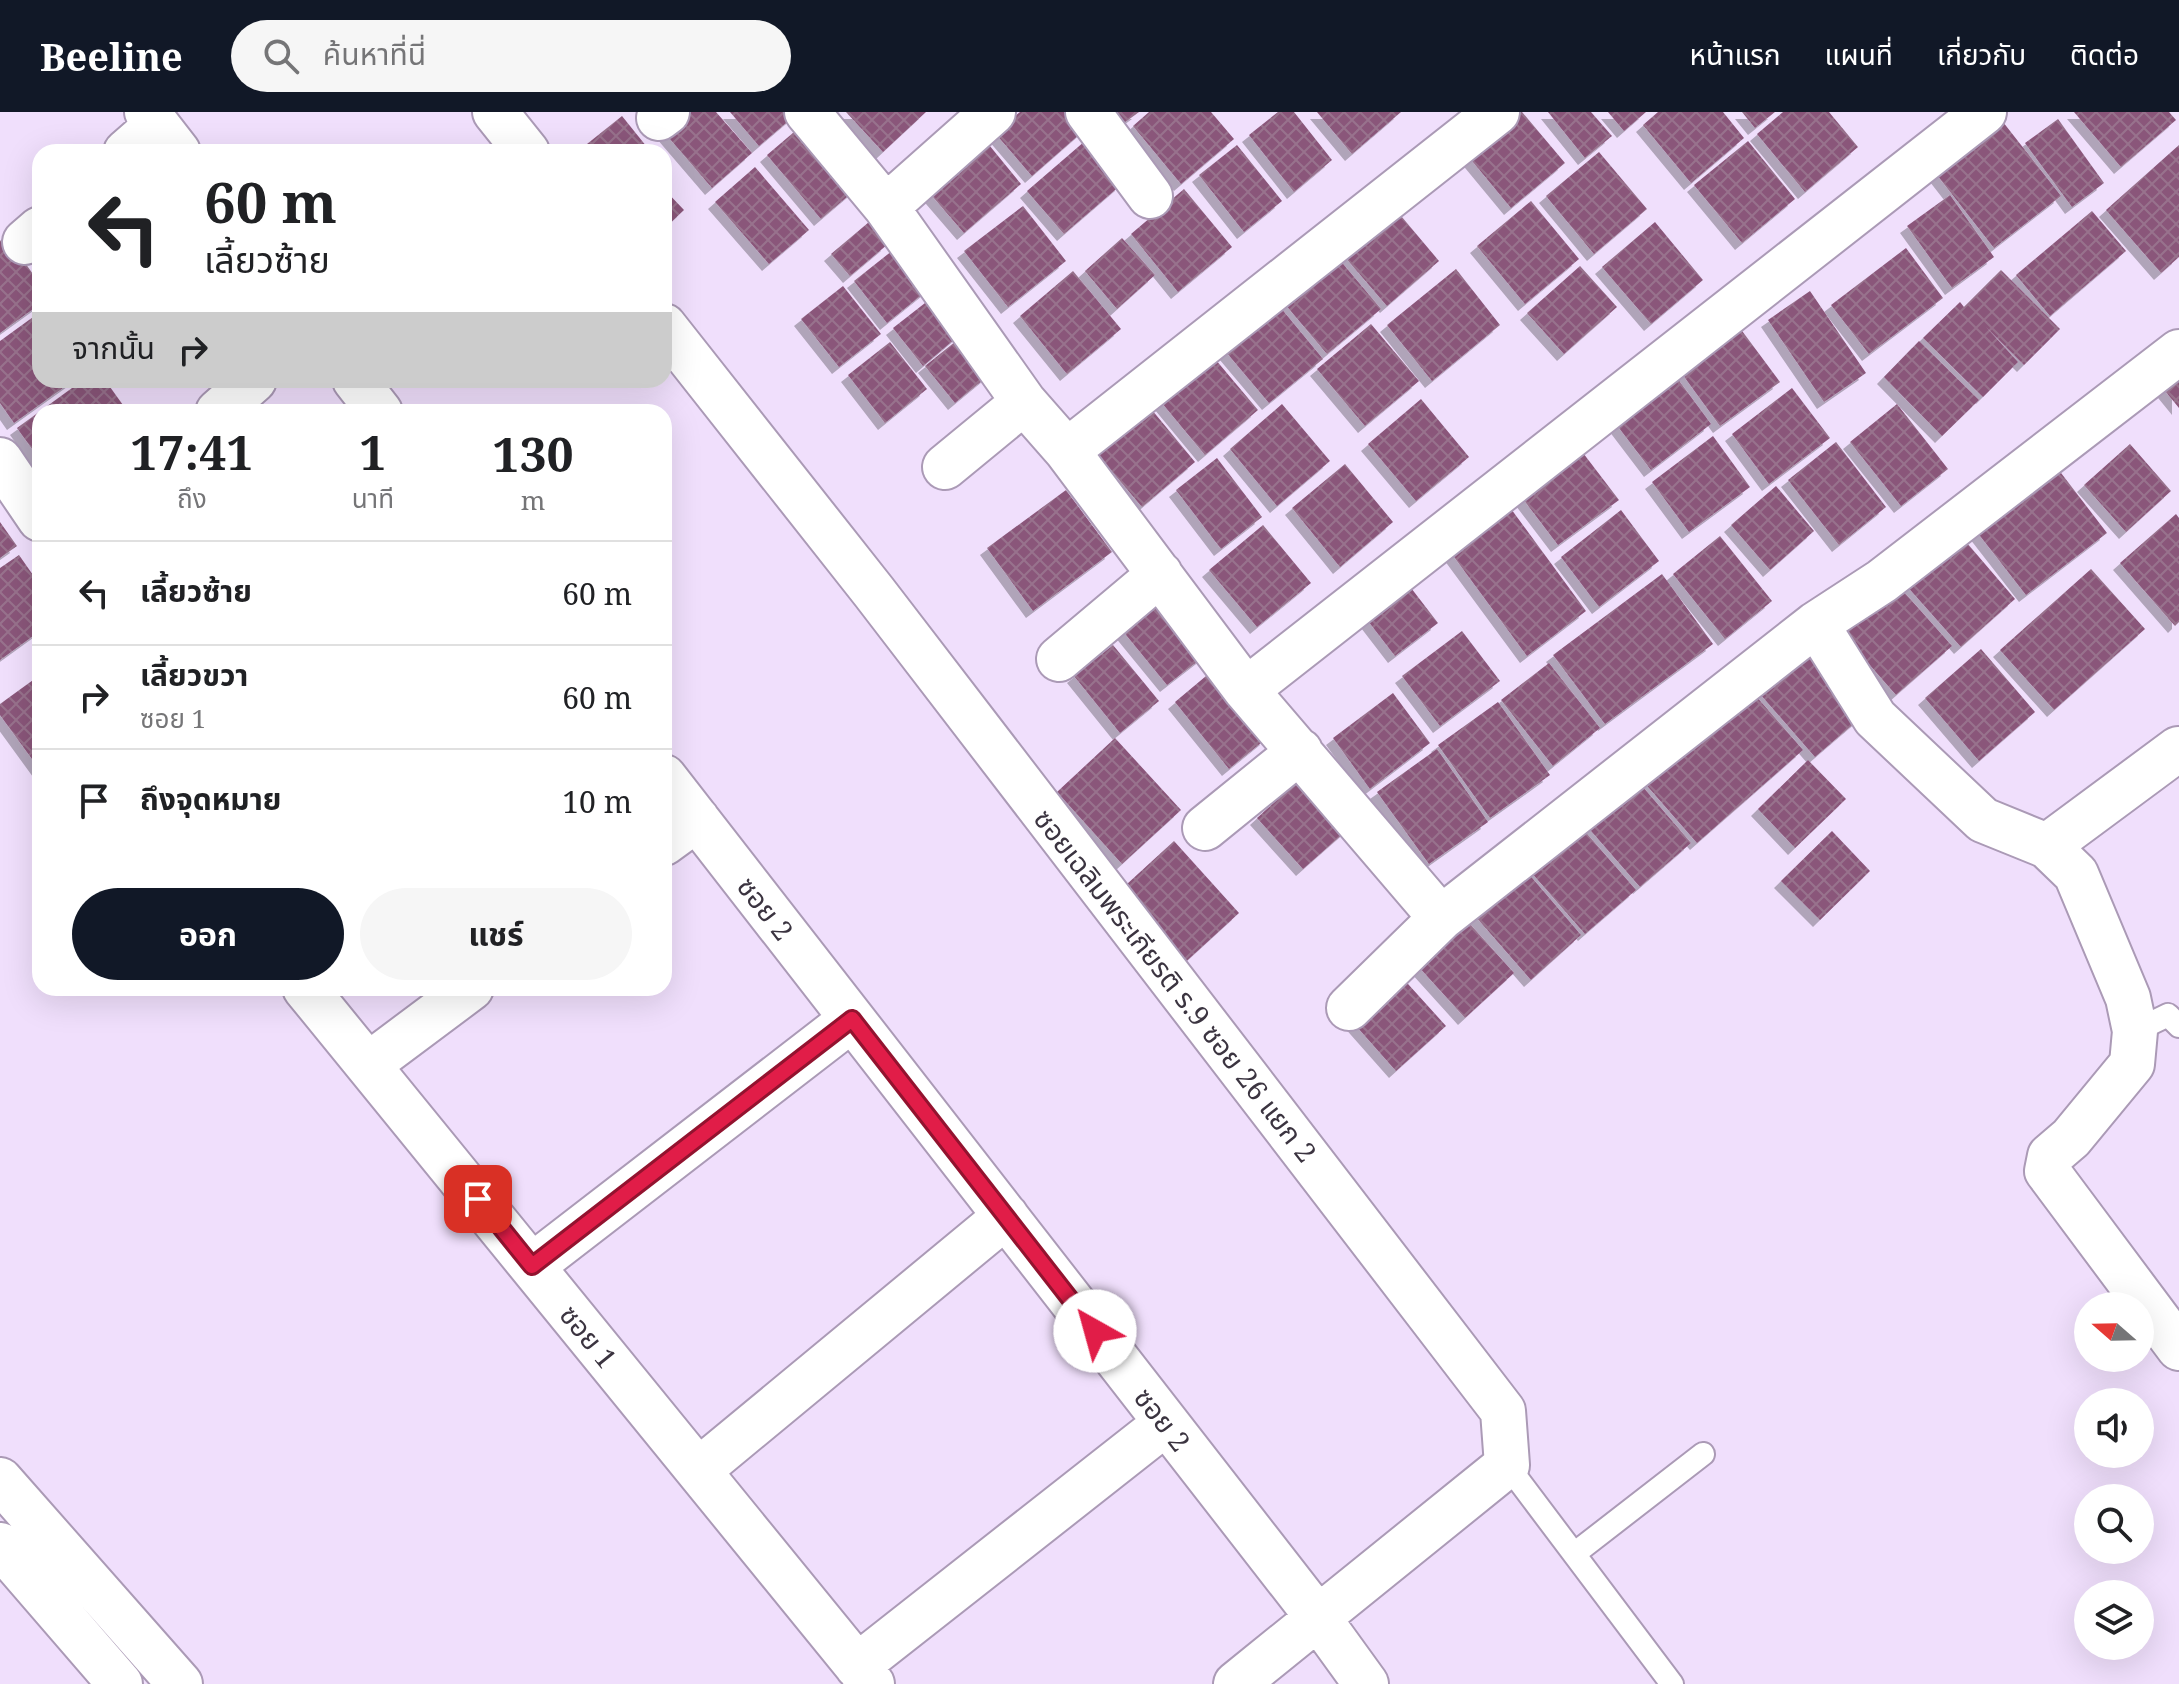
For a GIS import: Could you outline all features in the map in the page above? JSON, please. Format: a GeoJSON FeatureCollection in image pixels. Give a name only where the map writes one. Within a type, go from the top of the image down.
{"type":"FeatureCollection","features":[{"type":"Feature","properties":{"kind":"street"},"geometry":{"type":"LineString","coordinates":[[495,112],[521,144]]}},
{"type":"Feature","properties":{"kind":"street"},"geometry":{"type":"LineString","coordinates":[[807,112],[886,207],[1024,402],[1067,451],[1246,690],[1441,918]]}},
{"type":"Feature","properties":{"kind":"street"},"geometry":{"type":"LineString","coordinates":[[886,207],[993,112]]}},
{"type":"Feature","properties":{"kind":"street"},"geometry":{"type":"LineString","coordinates":[[1088,112],[1150,196]]}},
{"type":"Feature","properties":{"kind":"street"},"geometry":{"type":"LineString","coordinates":[[1067,451],[1497,112]]}},
{"type":"Feature","properties":{"kind":"street"},"geometry":{"type":"LineString","coordinates":[[1246,690],[1984,112]]}},
{"type":"Feature","properties":{"kind":"street","name":"ซอยเฉลิมพระเกียรติ ร.9 ซอย 26 แยก 2"},"geometry":{"type":"LineString","coordinates":[[672,336],[874,592],[1503,1411],[1507,1465]]}},
{"type":"Feature","properties":{"kind":"street"},"geometry":{"type":"LineString","coordinates":[[1349,1008],[1441,918],[1816,624],[1882,581],[2179,352]]}},
{"type":"Feature","properties":{"kind":"street"},"geometry":{"type":"LineString","coordinates":[[227,404],[245,388]]}},
{"type":"Feature","properties":{"kind":"street"},"geometry":{"type":"LineString","coordinates":[[361,388],[374,404]]}},
{"type":"Feature","properties":{"kind":"street"},"geometry":{"type":"LineString","coordinates":[[945,467],[1024,402]]}},
{"type":"Feature","properties":{"kind":"street"},"geometry":{"type":"LineString","coordinates":[[0,460],[32,507]]}},
{"type":"Feature","properties":{"kind":"street"},"geometry":{"type":"LineString","coordinates":[[1059,659],[1160,574]]}},
{"type":"Feature","properties":{"kind":"street"},"geometry":{"type":"LineString","coordinates":[[1816,624],[1875,718],[1983,820],[2047,846],[2076,874],[2128,998],[2135,1031],[2132,1064],[2071,1138],[2050,1156],[2047,1171],[2179,1348]]}},
{"type":"Feature","properties":{"kind":"street"},"geometry":{"type":"LineString","coordinates":[[2047,846],[2178,749]]}},
{"type":"Feature","properties":{"kind":"street"},"geometry":{"type":"LineString","coordinates":[[1205,828],[1300,751]]}},
{"type":"Feature","properties":{"kind":"street","name":"ซอย 2"},"geometry":{"type":"LineString","coordinates":[[672,804],[680,831],[852,1019],[1319,1619],[1366,1684]]}},
{"type":"Feature","properties":{"kind":"street","name":"ซอย 1"},"geometry":{"type":"LineString","coordinates":[[312,996],[865,1675]]}},
{"type":"Feature","properties":{"kind":"street"},"geometry":{"type":"LineString","coordinates":[[368,1065],[460,996]]}},
{"type":"Feature","properties":{"kind":"street"},"geometry":{"type":"LineString","coordinates":[[532,1266],[852,1019]]}},
{"type":"Feature","properties":{"kind":"street"},"geometry":{"type":"LineString","coordinates":[[699,1470],[1006,1216]]}},
{"type":"Feature","properties":{"kind":"street"},"geometry":{"type":"LineString","coordinates":[[865,1675],[1166,1423]]}},
{"type":"Feature","properties":{"kind":"street"},"geometry":{"type":"LineString","coordinates":[[1236,1684],[1507,1465]]}},
{"type":"Feature","properties":{"kind":"street"},"geometry":{"type":"LineString","coordinates":[[0,1480],[180,1684]]}},
{"type":"Feature","properties":{"kind":"street"},"geometry":{"type":"LineString","coordinates":[[0,1545],[120,1684]]}},
{"type":"Feature","properties":{"kind":"lane"},"geometry":{"type":"LineString","coordinates":[[2135,1031],[2168,1015],[2179,1026]]}},
{"type":"Feature","properties":{"kind":"lane"},"geometry":{"type":"LineString","coordinates":[[1574,1554],[1703,1454]]}},
{"type":"Feature","properties":{"kind":"lane"},"geometry":{"type":"LineString","coordinates":[[1507,1465],[1672,1684]]}},
{"type":"Feature","properties":{"kind":"building"},"geometry":{"type":"Polygon","coordinates":[[[673,112],[716,112],[752,153],[712,188],[658,125],[673,112]]]}},
{"type":"Feature","properties":{"kind":"building"},"geometry":{"type":"Polygon","coordinates":[[[730,112],[799,112],[759,146],[730,112]]]}},
{"type":"Feature","properties":{"kind":"building"},"geometry":{"type":"Polygon","coordinates":[[[846,112],[926,112],[883,152],[846,112]]]}},
{"type":"Feature","properties":{"kind":"building"},"geometry":{"type":"Polygon","coordinates":[[[1020,112],[1077,112],[1089,126],[1032,176],[995,133],[1020,112]]]}},
{"type":"Feature","properties":{"kind":"building"},"geometry":{"type":"Polygon","coordinates":[[[1109,112],[1139,112],[1120,126],[1109,112]]]}},
{"type":"Feature","properties":{"kind":"building"},"geometry":{"type":"Polygon","coordinates":[[[1149,112],[1211,112],[1234,139],[1181,184],[1133,126],[1149,112]]]}},
{"type":"Feature","properties":{"kind":"building"},"geometry":{"type":"Polygon","coordinates":[[[1278,112],[1294,112],[1332,160],[1294,192],[1249,135],[1278,112]]]}},
{"type":"Feature","properties":{"kind":"building"},"geometry":{"type":"Polygon","coordinates":[[[1317,112],[1401,112],[1352,154],[1317,112]]]}},
{"type":"Feature","properties":{"kind":"building"},"geometry":{"type":"Polygon","coordinates":[[[1509,112],[1522,112],[1565,163],[1511,208],[1463,150],[1509,112]]]}},
{"type":"Feature","properties":{"kind":"building"},"geometry":{"type":"Polygon","coordinates":[[[1548,112],[1591,112],[1612,136],[1585,158],[1548,112]]]}},
{"type":"Feature","properties":{"kind":"building"},"geometry":{"type":"Polygon","coordinates":[[[1608,112],[1646,112],[1624,131],[1608,112]]]}},
{"type":"Feature","properties":{"kind":"building"},"geometry":{"type":"Polygon","coordinates":[[[1658,112],[1723,112],[1744,138],[1691,183],[1643,125],[1658,112]]]}},
{"type":"Feature","properties":{"kind":"building"},"geometry":{"type":"Polygon","coordinates":[[[1742,112],[1775,112],[1755,128],[1742,112]]]}},
{"type":"Feature","properties":{"kind":"building"},"geometry":{"type":"Polygon","coordinates":[[[1783,112],[1829,112],[1858,147],[1805,192],[1757,134],[1783,112]]]}},
{"type":"Feature","properties":{"kind":"building"},"geometry":{"type":"Polygon","coordinates":[[[2074,112],[2169,112],[2176,120],[2121,167],[2074,112]]]}},
{"type":"Feature","properties":{"kind":"building"},"geometry":{"type":"Polygon","coordinates":[[[622,116],[645,144],[587,144],[622,116]]]}},
{"type":"Feature","properties":{"kind":"building"},"geometry":{"type":"Polygon","coordinates":[[[2058,119],[2104,183],[2072,207],[2025,143],[2058,119]]]}},
{"type":"Feature","properties":{"kind":"building"},"geometry":{"type":"Polygon","coordinates":[[[807,121],[861,185],[821,219],[767,155],[807,121]]]}},
{"type":"Feature","properties":{"kind":"building"},"geometry":{"type":"Polygon","coordinates":[[[2003,122],[2061,196],[1994,248],[1937,175],[2003,122]]]}},
{"type":"Feature","properties":{"kind":"building"},"geometry":{"type":"Polygon","coordinates":[[[985,140],[1021,184],[964,233],[927,190],[985,140]]]}},
{"type":"Feature","properties":{"kind":"building"},"geometry":{"type":"Polygon","coordinates":[[[1085,141],[1122,184],[1064,234],[1027,191],[1085,141]]]}},
{"type":"Feature","properties":{"kind":"building"},"geometry":{"type":"Polygon","coordinates":[[[1748,141],[1795,199],[1742,243],[1694,185],[1748,141]]]}},
{"type":"Feature","properties":{"kind":"building"},"geometry":{"type":"Polygon","coordinates":[[[1237,145],[1282,201],[1244,232],[1199,175],[1237,145]]]}},
{"type":"Feature","properties":{"kind":"building"},"geometry":{"type":"Polygon","coordinates":[[[2179,145],[2179,257],[2161,273],[2106,210],[2179,145]]]}},
{"type":"Feature","properties":{"kind":"building"},"geometry":{"type":"Polygon","coordinates":[[[1599,152],[1647,209],[1594,254],[1546,196],[1599,152]]]}},
{"type":"Feature","properties":{"kind":"building"},"geometry":{"type":"Polygon","coordinates":[[[755,167],[809,230],[769,264],[715,202],[755,167]]]}},
{"type":"Feature","properties":{"kind":"building"},"geometry":{"type":"Polygon","coordinates":[[[1184,189],[1232,247],[1178,292],[1131,234],[1184,189]]]}},
{"type":"Feature","properties":{"kind":"building"},"geometry":{"type":"Polygon","coordinates":[[[1950,195],[1994,257],[1952,288],[1907,226],[1950,195]]]}},
{"type":"Feature","properties":{"kind":"building"},"geometry":{"type":"Polygon","coordinates":[[[672,197],[684,210],[672,221],[672,197]]]}},
{"type":"Feature","properties":{"kind":"building"},"geometry":{"type":"Polygon","coordinates":[[[1531,201],[1579,259],[1525,304],[1477,246],[1531,201]]]}},
{"type":"Feature","properties":{"kind":"building"},"geometry":{"type":"Polygon","coordinates":[[[1391,204],[1439,261],[1387,306],[1338,249],[1391,204]]]}},
{"type":"Feature","properties":{"kind":"building"},"geometry":{"type":"Polygon","coordinates":[[[1023,206],[1066,261],[1008,307],[964,251],[1023,206]]]}},
{"type":"Feature","properties":{"kind":"building"},"geometry":{"type":"Polygon","coordinates":[[[2092,211],[2126,251],[2050,316],[2016,275],[2092,211]]]}},
{"type":"Feature","properties":{"kind":"building"},"geometry":{"type":"Polygon","coordinates":[[[869,222],[888,244],[850,276],[831,254],[869,222]]]}},
{"type":"Feature","properties":{"kind":"building"},"geometry":{"type":"Polygon","coordinates":[[[1655,222],[1703,280],[1651,324],[1602,267],[1655,222]]]}},
{"type":"Feature","properties":{"kind":"building"},"geometry":{"type":"Polygon","coordinates":[[[6,236],[32,273],[32,310],[0,333],[0,241],[6,236]]]}},
{"type":"Feature","properties":{"kind":"building"},"geometry":{"type":"Polygon","coordinates":[[[1122,238],[1155,275],[1117,309],[1085,271],[1122,238]]]}},
{"type":"Feature","properties":{"kind":"building"},"geometry":{"type":"Polygon","coordinates":[[[902,243],[934,285],[887,323],[854,281],[902,243]]]}},
{"type":"Feature","properties":{"kind":"building"},"geometry":{"type":"Polygon","coordinates":[[[1906,248],[1943,298],[1869,354],[1831,305],[1906,248]]]}},
{"type":"Feature","properties":{"kind":"building"},"geometry":{"type":"Polygon","coordinates":[[[1333,252],[1381,309],[1327,354],[1279,297],[1333,252]]]}},
{"type":"Feature","properties":{"kind":"building"},"geometry":{"type":"Polygon","coordinates":[[[1580,266],[1617,307],[1564,354],[1527,313],[1580,266]]]}},
{"type":"Feature","properties":{"kind":"building"},"geometry":{"type":"Polygon","coordinates":[[[1456,269],[1500,325],[1432,381],[1387,325],[1456,269]]]}},
{"type":"Feature","properties":{"kind":"building"},"geometry":{"type":"Polygon","coordinates":[[[2001,270],[2060,329],[2024,365],[1986,327],[2018,362],[1983,397],[1923,338],[1960,302],[1964,307],[2001,270]]]}},
{"type":"Feature","properties":{"kind":"building"},"geometry":{"type":"Polygon","coordinates":[[[1073,271],[1121,329],[1067,374],[1020,316],[1073,271]]]}},
{"type":"Feature","properties":{"kind":"building"},"geometry":{"type":"Polygon","coordinates":[[[843,286],[881,334],[839,367],[801,319],[843,286]]]}},
{"type":"Feature","properties":{"kind":"building"},"geometry":{"type":"Polygon","coordinates":[[[1810,291],[1866,373],[1824,402],[1768,320],[1810,291]]]}},
{"type":"Feature","properties":{"kind":"building"},"geometry":{"type":"Polygon","coordinates":[[[934,296],[963,332],[923,366],[893,328],[934,296]]]}},
{"type":"Feature","properties":{"kind":"building"},"geometry":{"type":"Polygon","coordinates":[[[1275,301],[1323,359],[1269,403],[1221,346],[1275,301]]]}},
{"type":"Feature","properties":{"kind":"building"},"geometry":{"type":"Polygon","coordinates":[[[1731,316],[1780,382],[1720,426],[1672,360],[1731,316]]]}},
{"type":"Feature","properties":{"kind":"building"},"geometry":{"type":"Polygon","coordinates":[[[32,318],[32,388],[63,388],[41,404],[32,404],[32,410],[14,423],[0,403],[0,341],[32,318]]]}},
{"type":"Feature","properties":{"kind":"building"},"geometry":{"type":"Polygon","coordinates":[[[1371,324],[1419,381],[1365,426],[1317,369],[1371,324]]]}},
{"type":"Feature","properties":{"kind":"building"},"geometry":{"type":"Polygon","coordinates":[[[966,333],[995,370],[955,403],[925,366],[966,333]]]}},
{"type":"Feature","properties":{"kind":"building"},"geometry":{"type":"Polygon","coordinates":[[[1919,341],[1979,400],[1942,436],[1884,377],[1919,341]]]}},
{"type":"Feature","properties":{"kind":"building"},"geometry":{"type":"Polygon","coordinates":[[[890,342],[927,389],[885,423],[848,375],[890,342]]]}},
{"type":"Feature","properties":{"kind":"building"},"geometry":{"type":"Polygon","coordinates":[[[1210,353],[1258,410],[1205,455],[1157,397],[1210,353]]]}},
{"type":"Feature","properties":{"kind":"building"},"geometry":{"type":"Polygon","coordinates":[[[2179,371],[2179,408],[2161,386],[2179,371]]]}},
{"type":"Feature","properties":{"kind":"building"},"geometry":{"type":"Polygon","coordinates":[[[1674,374],[1711,424],[1651,470],[1613,420],[1674,374]]]}},
{"type":"Feature","properties":{"kind":"building"},"geometry":{"type":"Polygon","coordinates":[[[72,388],[111,388],[122,404],[50,404],[72,388]]]}},
{"type":"Feature","properties":{"kind":"building"},"geometry":{"type":"Polygon","coordinates":[[[1792,388],[1830,438],[1769,484],[1732,434],[1792,388]]]}},
{"type":"Feature","properties":{"kind":"building"},"geometry":{"type":"Polygon","coordinates":[[[1421,399],[1469,457],[1416,501],[1368,444],[1421,399]]]}},
{"type":"Feature","properties":{"kind":"building"},"geometry":{"type":"Polygon","coordinates":[[[1147,404],[1195,462],[1142,507],[1093,449],[1147,404]]]}},
{"type":"Feature","properties":{"kind":"building"},"geometry":{"type":"Polygon","coordinates":[[[1282,404],[1330,461],[1277,506],[1230,449],[1282,404]]]}},
{"type":"Feature","properties":{"kind":"building"},"geometry":{"type":"Polygon","coordinates":[[[1897,404],[1948,469],[1901,506],[1850,442],[1897,404]]]}},
{"type":"Feature","properties":{"kind":"building"},"geometry":{"type":"Polygon","coordinates":[[[32,417],[32,449],[17,428],[32,417]]]}},
{"type":"Feature","properties":{"kind":"building"},"geometry":{"type":"Polygon","coordinates":[[[1713,436],[1750,487],[1689,532],[1652,482],[1713,436]]]}},
{"type":"Feature","properties":{"kind":"building"},"geometry":{"type":"Polygon","coordinates":[[[1836,442],[1886,507],[1839,545],[1788,480],[1836,442]]]}},
{"type":"Feature","properties":{"kind":"building"},"geometry":{"type":"Polygon","coordinates":[[[2130,444],[2171,491],[2126,532],[2084,485],[2130,444]]]}},
{"type":"Feature","properties":{"kind":"building"},"geometry":{"type":"Polygon","coordinates":[[[1580,449],[1619,500],[1558,545],[1520,495],[1580,449]]]}},
{"type":"Feature","properties":{"kind":"building"},"geometry":{"type":"Polygon","coordinates":[[[1217,458],[1262,517],[1221,549],[1176,490],[1217,458]]]}},
{"type":"Feature","properties":{"kind":"building"},"geometry":{"type":"Polygon","coordinates":[[[1345,464],[1393,522],[1340,567],[1292,508],[1345,464]]]}},
{"type":"Feature","properties":{"kind":"building"},"geometry":{"type":"Polygon","coordinates":[[[2058,469],[2107,533],[2026,595],[1977,532],[2058,469]]]}},
{"type":"Feature","properties":{"kind":"building"},"geometry":{"type":"Polygon","coordinates":[[[1776,486],[1814,531],[1770,570],[1731,525],[1776,486]]]}},
{"type":"Feature","properties":{"kind":"building"},"geometry":{"type":"Polygon","coordinates":[[[1066,490],[1112,552],[1033,611],[987,548],[1066,490]]]}},
{"type":"Feature","properties":{"kind":"building"},"geometry":{"type":"Polygon","coordinates":[[[1506,502],[1586,611],[1527,656],[1446,546],[1506,502]]]}},
{"type":"Feature","properties":{"kind":"building"},"geometry":{"type":"Polygon","coordinates":[[[1621,510],[1659,561],[1599,607],[1561,557],[1621,510]]]}},
{"type":"Feature","properties":{"kind":"building"},"geometry":{"type":"Polygon","coordinates":[[[2176,514],[2179,518],[2179,622],[2175,626],[2120,563],[2176,514]]]}},
{"type":"Feature","properties":{"kind":"building"},"geometry":{"type":"Polygon","coordinates":[[[0,522],[17,546],[0,558],[0,522]]]}},
{"type":"Feature","properties":{"kind":"building"},"geometry":{"type":"Polygon","coordinates":[[[1263,525],[1311,583],[1257,627],[1209,570],[1263,525]]]}},
{"type":"Feature","properties":{"kind":"building"},"geometry":{"type":"Polygon","coordinates":[[[1720,536],[1772,601],[1725,639],[1673,574],[1720,536]]]}},
{"type":"Feature","properties":{"kind":"building"},"geometry":{"type":"Polygon","coordinates":[[[1961,536],[2015,599],[1961,647],[1905,584],[1961,536]]]}},
{"type":"Feature","properties":{"kind":"building"},"geometry":{"type":"Polygon","coordinates":[[[19,555],[32,574],[32,637],[0,660],[0,568],[19,555]]]}},
{"type":"Feature","properties":{"kind":"building"},"geometry":{"type":"Polygon","coordinates":[[[2091,569],[2145,629],[2054,710],[2000,650],[2091,569]]]}},
{"type":"Feature","properties":{"kind":"building"},"geometry":{"type":"Polygon","coordinates":[[[1662,574],[1713,644],[1605,724],[1553,655],[1662,574]]]}},
{"type":"Feature","properties":{"kind":"building"},"geometry":{"type":"Polygon","coordinates":[[[1896,583],[1952,646],[1896,695],[1841,632],[1896,583]]]}},
{"type":"Feature","properties":{"kind":"building"},"geometry":{"type":"Polygon","coordinates":[[[1408,584],[1438,623],[1395,656],[1365,617],[1408,584]]]}},
{"type":"Feature","properties":{"kind":"building"},"geometry":{"type":"Polygon","coordinates":[[[1161,597],[1207,654],[1167,685],[1122,630],[1161,597]]]}},
{"type":"Feature","properties":{"kind":"building"},"geometry":{"type":"Polygon","coordinates":[[[1462,631],[1500,681],[1440,726],[1402,676],[1462,631]]]}},
{"type":"Feature","properties":{"kind":"building"},"geometry":{"type":"Polygon","coordinates":[[[1113,645],[1159,701],[1120,733],[1074,676],[1113,645]]]}},
{"type":"Feature","properties":{"kind":"building"},"geometry":{"type":"Polygon","coordinates":[[[1816,645],[1871,709],[1815,757],[1760,694],[1816,645]]]}},
{"type":"Feature","properties":{"kind":"building"},"geometry":{"type":"Polygon","coordinates":[[[1981,649],[2035,712],[1979,761],[1925,698],[1981,649]]]}},
{"type":"Feature","properties":{"kind":"building"},"geometry":{"type":"Polygon","coordinates":[[[1549,663],[1600,728],[1553,766],[1501,700],[1549,663]]]}},
{"type":"Feature","properties":{"kind":"building"},"geometry":{"type":"Polygon","coordinates":[[[1212,671],[1267,738],[1229,769],[1175,702],[1212,671]]]}},
{"type":"Feature","properties":{"kind":"building"},"geometry":{"type":"Polygon","coordinates":[[[32,681],[32,759],[0,715],[0,704],[32,681]]]}},
{"type":"Feature","properties":{"kind":"building"},"geometry":{"type":"Polygon","coordinates":[[[1748,687],[1803,750],[1697,843],[1642,780],[1748,687]]]}},
{"type":"Feature","properties":{"kind":"building"},"geometry":{"type":"Polygon","coordinates":[[[1393,693],[1430,743],[1370,789],[1333,738],[1393,693]]]}},
{"type":"Feature","properties":{"kind":"building"},"geometry":{"type":"Polygon","coordinates":[[[1498,702],[1550,775],[1490,818],[1438,745],[1498,702]]]}},
{"type":"Feature","properties":{"kind":"building"},"geometry":{"type":"Polygon","coordinates":[[[1115,738],[1181,810],[1122,864],[1057,792],[1115,738]]]}},
{"type":"Feature","properties":{"kind":"building"},"geometry":{"type":"Polygon","coordinates":[[[1437,749],[1488,822],[1429,864],[1377,792],[1437,749]]]}},
{"type":"Feature","properties":{"kind":"building"},"geometry":{"type":"Polygon","coordinates":[[[1808,760],[1846,799],[1795,848],[1758,809],[1808,760]]]}},
{"type":"Feature","properties":{"kind":"building"},"geometry":{"type":"Polygon","coordinates":[[[1306,773],[1353,825],[1303,869],[1257,818],[1306,773]]]}},
{"type":"Feature","properties":{"kind":"building"},"geometry":{"type":"Polygon","coordinates":[[[1636,779],[1691,843],[1640,887],[1585,824],[1636,779]]]}},
{"type":"Feature","properties":{"kind":"building"},"geometry":{"type":"Polygon","coordinates":[[[1581,827],[1636,890],[1585,934],[1530,871],[1581,827]]]}},
{"type":"Feature","properties":{"kind":"building"},"geometry":{"type":"Polygon","coordinates":[[[1832,831],[1870,871],[1820,920],[1781,881],[1832,831]]]}},
{"type":"Feature","properties":{"kind":"building"},"geometry":{"type":"Polygon","coordinates":[[[1174,841],[1239,913],[1180,967],[1115,895],[1174,841]]]}},
{"type":"Feature","properties":{"kind":"building"},"geometry":{"type":"Polygon","coordinates":[[[1527,872],[1581,935],[1531,980],[1476,917],[1527,872]]]}},
{"type":"Feature","properties":{"kind":"building"},"geometry":{"type":"Polygon","coordinates":[[[1468,922],[1514,973],[1465,1018],[1418,966],[1468,922]]]}},
{"type":"Feature","properties":{"kind":"building"},"geometry":{"type":"Polygon","coordinates":[[[1399,974],[1446,1026],[1396,1071],[1350,1019],[1399,974]]]}},
{"type":"Feature","properties":{"kind":"route"},"geometry":{"type":"LineString","coordinates":[[478,1199],[532,1266],[852,1019],[1095,1331]]}}]}
